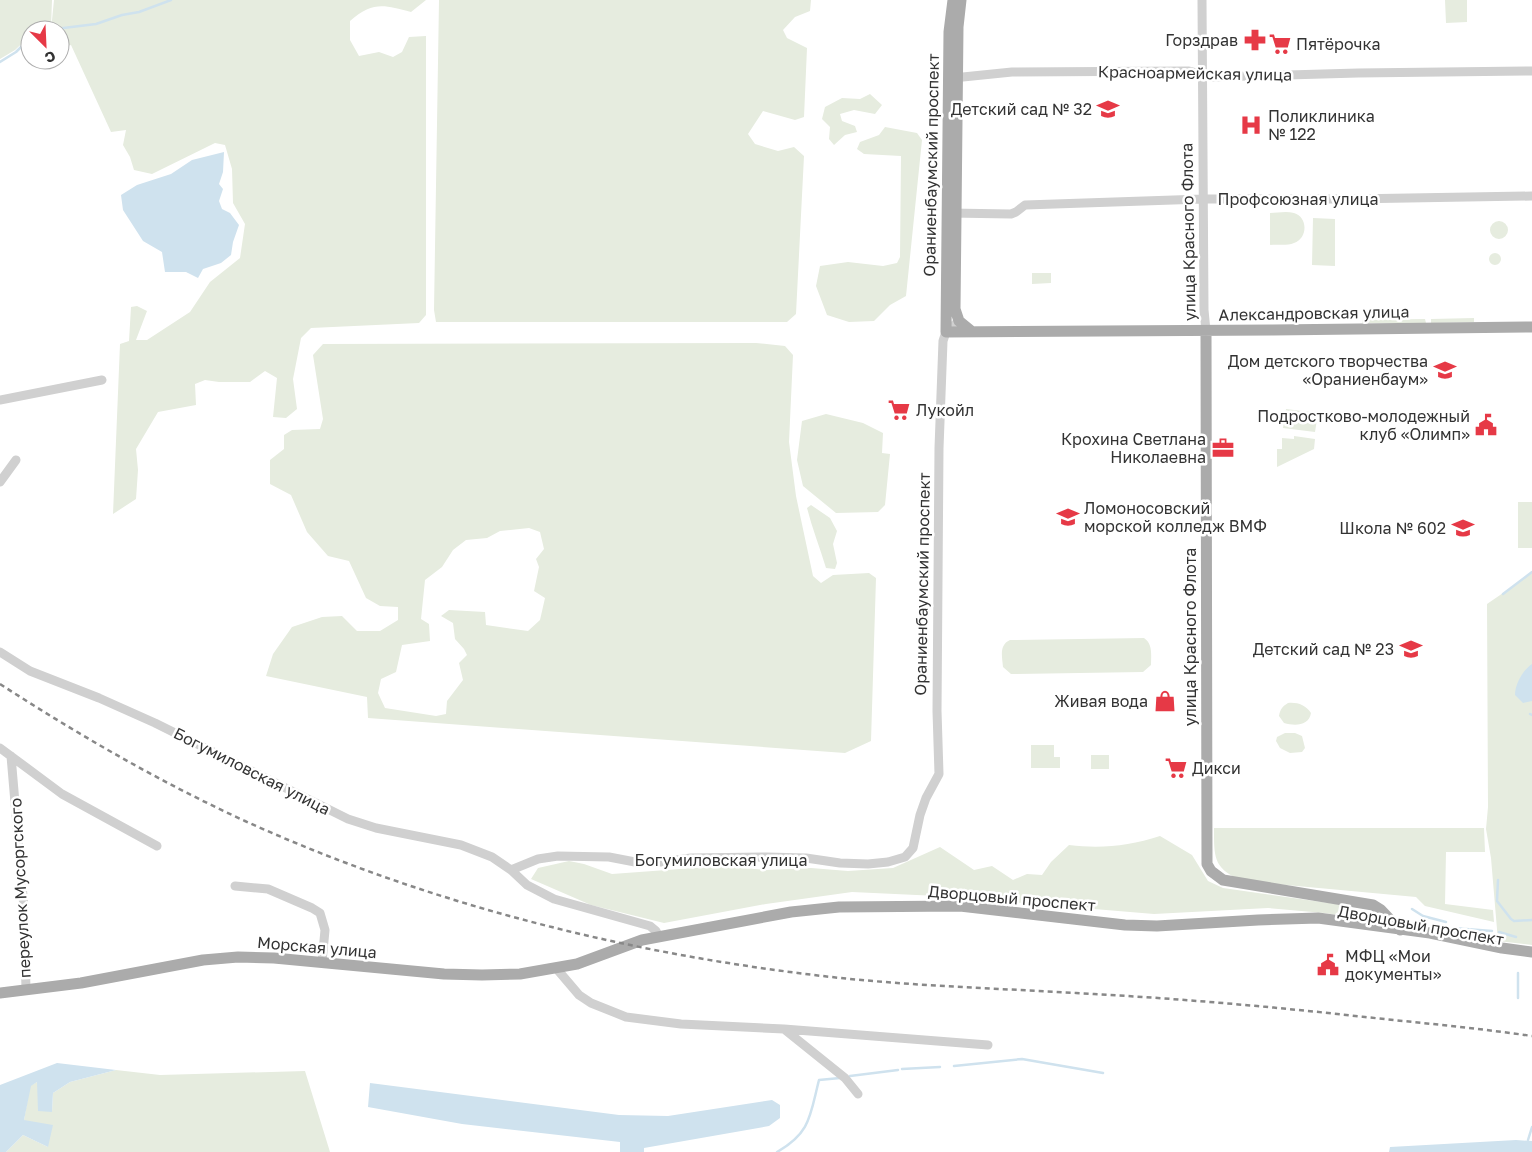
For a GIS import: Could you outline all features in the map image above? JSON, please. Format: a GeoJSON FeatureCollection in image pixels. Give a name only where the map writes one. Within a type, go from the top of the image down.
{"type":"FeatureCollection","features":[{"type":"Feature","properties":{"kind":"main road","name":"Ораниенбаумский проспект"},"geometry":{"type":"LineString","coordinates":[[953,78],[949,32],[954,0]]}},
{"type":"Feature","properties":{"kind":"main road","name":"Ораниенбаумский проспект"},"geometry":{"type":"LineString","coordinates":[[946,332],[951,214],[953,78],[962,0]]}},
{"type":"Feature","properties":{"kind":"main road","name":"Ораниенбаумский проспект"},"geometry":{"type":"LineString","coordinates":[[951,214],[955,309],[959,321]]}},
{"type":"Feature","properties":{"kind":"main road"},"geometry":{"type":"LineString","coordinates":[[959,321],[970,330]]}},
{"type":"Feature","properties":{"kind":"main road","name":"Александровская улица"},"geometry":{"type":"LineString","coordinates":[[946,332],[970,330],[1206,331],[1532,327]]}},
{"type":"Feature","properties":{"kind":"main road","name":"улица Красного Флота"},"geometry":{"type":"LineString","coordinates":[[1206,331],[1207,864],[1211,871],[1223,880],[1378,907],[1397,929]]}},
{"type":"Feature","properties":{"kind":"main road","name":"Дворцовый проспект"},"geometry":{"type":"LineString","coordinates":[[1344,900],[1364,908],[1366,917],[1360,924]]}},
{"type":"Feature","properties":{"kind":"main road","name":"Дворцовый проспект"},"geometry":{"type":"LineString","coordinates":[[629,945],[659,937],[791,912],[839,907],[960,906],[1133,926],[1318,918],[1397,929],[1517,959],[1532,959]]}},
{"type":"Feature","properties":{"kind":"main road","name":"Дворцовый проспект"},"geometry":{"type":"LineString","coordinates":[[1306,920],[1315,924],[1430,932],[1502,948],[1532,952]]}},
{"type":"Feature","properties":{"kind":"main road","name":"Морская улица"},"geometry":{"type":"LineString","coordinates":[[0,993],[81,983],[204,960],[238,957],[274,958],[472,975],[520,974],[598,958],[629,945]]}},
{"type":"Feature","properties":{"kind":"street","name":"улица Красного Флота"},"geometry":{"type":"LineString","coordinates":[[1202,0],[1204,310],[1206,331]]}},
{"type":"Feature","properties":{"kind":"street","name":"Красноармейская улица"},"geometry":{"type":"LineString","coordinates":[[953,78],[1012,72],[1188,72],[1213,77],[1532,71]]}},
{"type":"Feature","properties":{"kind":"street","name":"Профсоюзная улица"},"geometry":{"type":"LineString","coordinates":[[951,214],[1011,214],[1025,206],[1203,199],[1532,196]]}},
{"type":"Feature","properties":{"kind":"street"},"geometry":{"type":"LineString","coordinates":[[946,332],[959,321]]}},
{"type":"Feature","properties":{"kind":"street","name":"Ораниенбаумский проспект"},"geometry":{"type":"LineString","coordinates":[[916,833],[926,798],[939,774],[937,702],[939,448],[943,341],[946,332]]}},
{"type":"Feature","properties":{"kind":"street"},"geometry":{"type":"LineString","coordinates":[[0,400],[102,380]]}},
{"type":"Feature","properties":{"kind":"street"},"geometry":{"type":"LineString","coordinates":[[0,482],[16,460]]}},
{"type":"Feature","properties":{"kind":"street","name":"Богумиловская улица"},"geometry":{"type":"LineString","coordinates":[[0,652],[30,671],[155,722],[348,818],[376,828],[461,845],[492,857],[511,870],[527,885],[554,899],[650,926],[659,937]]}},
{"type":"Feature","properties":{"kind":"street"},"geometry":{"type":"LineString","coordinates":[[0,748],[62,794],[157,846]]}},
{"type":"Feature","properties":{"kind":"street","name":"переулок Мусоргского"},"geometry":{"type":"LineString","coordinates":[[11,756],[24,908],[26,990]]}},
{"type":"Feature","properties":{"kind":"street","name":"Богумиловская улица"},"geometry":{"type":"LineString","coordinates":[[511,870],[538,860],[558,856],[609,857],[635,862],[690,858],[806,858],[840,863],[868,864],[888,862],[905,857],[913,848],[916,833]]}},
{"type":"Feature","properties":{"kind":"street"},"geometry":{"type":"LineString","coordinates":[[234,886],[268,889],[320,913],[325,930],[322,962]]}},
{"type":"Feature","properties":{"kind":"street"},"geometry":{"type":"LineString","coordinates":[[556,968],[568,984],[585,999],[626,1017],[682,1024],[784,1029],[988,1045]]}},
{"type":"Feature","properties":{"kind":"street"},"geometry":{"type":"LineString","coordinates":[[784,1029],[833,1067],[858,1094]]}},
{"type":"Feature","properties":{"kind":"shaded area"},"geometry":{"type":"Polygon","coordinates":[[[0,0],[52,0],[51,20],[20,20],[20,45],[0,59],[0,0]]]}},
{"type":"Feature","properties":{"kind":"shaded area"},"geometry":{"type":"Polygon","coordinates":[[[54,0],[426,0],[411,12],[386,6],[365,10],[350,21],[350,40],[359,56],[379,52],[393,57],[402,52],[409,37],[426,36],[426,315],[419,323],[311,328],[301,338],[293,379],[297,409],[286,418],[273,417],[277,378],[265,371],[250,382],[205,380],[195,384],[196,405],[158,412],[136,449],[138,470],[136,499],[113,514],[120,344],[129,341],[131,307],[137,306],[147,311],[136,340],[147,340],[190,312],[210,282],[240,258],[245,224],[233,203],[232,169],[225,145],[215,143],[152,174],[134,170],[130,157],[123,145],[126,130],[111,132],[70,45],[70,20],[52,20],[54,0]]]}},
{"type":"Feature","properties":{"kind":"shaded area"},"geometry":{"type":"Polygon","coordinates":[[[439,0],[811,0],[810,11],[795,17],[783,30],[787,38],[807,48],[804,117],[795,120],[763,111],[748,134],[755,144],[778,151],[794,147],[804,156],[796,314],[787,322],[436,322],[434,310],[439,0]]]}},
{"type":"Feature","properties":{"kind":"shaded area"},"geometry":{"type":"Polygon","coordinates":[[[1445,0],[1467,0],[1467,22],[1446,23],[1445,0]]]}},
{"type":"Feature","properties":{"kind":"shaded area"},"geometry":{"type":"Polygon","coordinates":[[[870,94],[882,105],[875,114],[854,110],[840,114],[842,121],[855,126],[857,132],[845,135],[834,145],[829,139],[830,127],[822,119],[825,107],[842,98],[860,99],[870,94]]]}},
{"type":"Feature","properties":{"kind":"shaded area"},"geometry":{"type":"Polygon","coordinates":[[[885,127],[917,133],[922,140],[906,296],[890,305],[874,321],[849,322],[827,315],[816,286],[820,266],[848,262],[883,266],[897,263],[900,257],[901,156],[864,154],[857,149],[860,142],[879,135],[885,127]]]}},
{"type":"Feature","properties":{"kind":"shaded area"},"geometry":{"type":"Polygon","coordinates":[[[1288,212],[1299,215],[1305,228],[1302,237],[1291,244],[1270,245],[1270,213],[1288,212]]]}},
{"type":"Feature","properties":{"kind":"shaded area"},"geometry":{"type":"Polygon","coordinates":[[[1313,218],[1335,219],[1335,266],[1312,265],[1313,218]]]}},
{"type":"Feature","properties":{"kind":"shaded area"},"geometry":{"type":"Polygon","coordinates":[[[1495,221],[1503,221],[1508,226],[1506,237],[1495,239],[1490,234],[1490,226],[1495,221]]]}},
{"type":"Feature","properties":{"kind":"shaded area"},"geometry":{"type":"Polygon","coordinates":[[[1493,253],[1497,253],[1501,259],[1497,265],[1493,265],[1489,261],[1489,257],[1493,253]]]}},
{"type":"Feature","properties":{"kind":"shaded area"},"geometry":{"type":"Polygon","coordinates":[[[1032,273],[1051,273],[1051,283],[1032,284],[1032,273]]]}},
{"type":"Feature","properties":{"kind":"shaded area"},"geometry":{"type":"Polygon","coordinates":[[[1474,318],[1474,322],[1431,323],[1431,319],[1474,318]]]}},
{"type":"Feature","properties":{"kind":"shaded area"},"geometry":{"type":"Polygon","coordinates":[[[1425,319],[1426,323],[1362,323],[1362,320],[1425,319]]]}},
{"type":"Feature","properties":{"kind":"shaded area"},"geometry":{"type":"Polygon","coordinates":[[[756,343],[785,346],[793,355],[789,442],[796,496],[813,576],[821,583],[833,575],[869,573],[876,578],[871,741],[845,753],[368,718],[367,697],[266,676],[273,654],[292,627],[322,617],[342,616],[357,631],[380,631],[398,620],[398,607],[380,606],[366,598],[349,561],[328,556],[307,532],[291,495],[270,484],[270,460],[284,449],[284,435],[292,430],[320,429],[323,419],[313,355],[323,344],[756,343]],[[529,528],[500,531],[487,538],[466,540],[453,550],[442,567],[425,580],[421,619],[429,624],[430,641],[402,645],[396,672],[381,679],[378,693],[385,708],[436,716],[446,714],[447,701],[463,680],[459,663],[467,655],[455,639],[453,623],[441,616],[449,610],[485,612],[486,625],[528,631],[540,620],[545,598],[534,591],[539,567],[536,559],[544,549],[540,532],[529,528]]]}},
{"type":"Feature","properties":{"kind":"shaded area"},"geometry":{"type":"Polygon","coordinates":[[[1286,409],[1318,413],[1315,432],[1283,428],[1286,409]]]}},
{"type":"Feature","properties":{"kind":"shaded area"},"geometry":{"type":"Polygon","coordinates":[[[826,414],[863,423],[883,433],[882,453],[890,454],[885,505],[878,512],[836,513],[803,486],[797,460],[802,421],[826,414]]]}},
{"type":"Feature","properties":{"kind":"shaded area"},"geometry":{"type":"Polygon","coordinates":[[[1294,436],[1315,439],[1314,449],[1277,467],[1277,449],[1282,449],[1282,438],[1294,439],[1294,436]]]}},
{"type":"Feature","properties":{"kind":"shaded area"},"geometry":{"type":"Polygon","coordinates":[[[1518,502],[1532,502],[1532,548],[1518,548],[1518,502]]]}},
{"type":"Feature","properties":{"kind":"shaded area"},"geometry":{"type":"Polygon","coordinates":[[[811,505],[830,518],[837,531],[833,544],[837,563],[835,569],[826,568],[807,508],[811,505]]]}},
{"type":"Feature","properties":{"kind":"shaded area"},"geometry":{"type":"Polygon","coordinates":[[[1532,573],[1532,945],[1498,941],[1491,858],[1486,829],[1488,807],[1487,604],[1532,573]]]}},
{"type":"Feature","properties":{"kind":"shaded area"},"geometry":{"type":"Polygon","coordinates":[[[1144,638],[1149,643],[1151,665],[1143,672],[1011,674],[1003,667],[1003,648],[1006,642],[1010,640],[1144,638]]]}},
{"type":"Feature","properties":{"kind":"shaded area"},"geometry":{"type":"Polygon","coordinates":[[[1288,703],[1304,706],[1311,713],[1310,717],[1304,723],[1297,725],[1284,723],[1279,714],[1288,703]]]}},
{"type":"Feature","properties":{"kind":"shaded area"},"geometry":{"type":"Polygon","coordinates":[[[1285,733],[1295,733],[1302,736],[1305,748],[1302,752],[1290,753],[1280,748],[1276,741],[1277,737],[1285,733]]]}},
{"type":"Feature","properties":{"kind":"shaded area"},"geometry":{"type":"Polygon","coordinates":[[[1031,745],[1054,745],[1054,757],[1060,757],[1060,768],[1031,768],[1031,745]]]}},
{"type":"Feature","properties":{"kind":"shaded area"},"geometry":{"type":"Polygon","coordinates":[[[1091,755],[1109,755],[1109,769],[1091,769],[1091,755]]]}},
{"type":"Feature","properties":{"kind":"shaded area"},"geometry":{"type":"Polygon","coordinates":[[[1214,828],[1484,828],[1485,852],[1446,852],[1445,904],[1493,910],[1494,922],[1425,906],[1416,897],[1243,881],[1226,872],[1217,861],[1214,847],[1214,828]]]}},
{"type":"Feature","properties":{"kind":"shaded area"},"geometry":{"type":"Polygon","coordinates":[[[1160,836],[1192,855],[1208,881],[1223,888],[1336,904],[1360,911],[1362,916],[1358,918],[1268,908],[1154,914],[938,896],[852,892],[766,904],[664,923],[591,905],[531,879],[538,868],[569,861],[612,874],[721,866],[766,870],[811,868],[848,871],[893,868],[940,847],[974,870],[992,866],[1013,880],[1027,874],[1042,875],[1051,862],[1069,845],[1115,846],[1160,836]]]}},
{"type":"Feature","properties":{"kind":"shaded area"},"geometry":{"type":"Polygon","coordinates":[[[116,1070],[160,1075],[305,1071],[330,1152],[6,1152],[23,1135],[48,1147],[24,1120],[30,1086],[37,1082],[52,1112],[53,1093],[70,1082],[116,1070]]]}},
{"type":"Feature","properties":{"kind":"water"},"geometry":{"type":"Polygon","coordinates":[[[224,152],[223,172],[219,184],[223,189],[219,201],[222,209],[230,213],[239,225],[231,255],[221,263],[203,269],[198,278],[186,272],[165,272],[162,252],[143,241],[123,210],[121,195],[137,185],[171,174],[192,160],[224,152]]]}},
{"type":"Feature","properties":{"kind":"water"},"geometry":{"type":"Polygon","coordinates":[[[1532,664],[1532,701],[1523,703],[1515,695],[1516,686],[1532,664]]]}},
{"type":"Feature","properties":{"kind":"water"},"geometry":{"type":"Polygon","coordinates":[[[57,1063],[116,1070],[70,1082],[53,1093],[52,1112],[38,1111],[37,1082],[31,1086],[24,1120],[53,1125],[48,1147],[23,1135],[6,1152],[0,1152],[0,1085],[57,1063]]]}},
{"type":"Feature","properties":{"kind":"water"},"geometry":{"type":"Polygon","coordinates":[[[370,1083],[619,1115],[668,1116],[772,1100],[780,1105],[780,1118],[769,1126],[644,1148],[644,1152],[620,1152],[620,1142],[462,1124],[368,1107],[370,1083]]]}},
{"type":"Feature","properties":{"kind":"water"},"geometry":{"type":"Polygon","coordinates":[[[1516,1140],[1532,1141],[1532,1152],[1389,1152],[1390,1147],[1516,1140]]]}},
{"type":"Feature","properties":{"kind":"waterway"},"geometry":{"type":"LineString","coordinates":[[70,27],[96,24],[122,15],[139,12],[171,0]]}},
{"type":"Feature","properties":{"kind":"waterway"},"geometry":{"type":"LineString","coordinates":[[0,62],[20,48]]}},
{"type":"Feature","properties":{"kind":"waterway"},"geometry":{"type":"LineString","coordinates":[[1503,594],[1532,572]]}},
{"type":"Feature","properties":{"kind":"waterway"},"geometry":{"type":"LineString","coordinates":[[1498,880],[1497,901],[1511,919],[1514,921],[1532,920]]}},
{"type":"Feature","properties":{"kind":"waterway"},"geometry":{"type":"LineString","coordinates":[[1412,909],[1423,916],[1446,922]]}},
{"type":"Feature","properties":{"kind":"waterway"},"geometry":{"type":"LineString","coordinates":[[1453,928],[1492,931]]}},
{"type":"Feature","properties":{"kind":"waterway"},"geometry":{"type":"LineString","coordinates":[[1499,932],[1516,937]]}},
{"type":"Feature","properties":{"kind":"waterway"},"geometry":{"type":"LineString","coordinates":[[1518,973],[1518,998]]}},
{"type":"Feature","properties":{"kind":"waterway"},"geometry":{"type":"LineString","coordinates":[[954,1066],[1022,1059],[1103,1073]]}},
{"type":"Feature","properties":{"kind":"waterway"},"geometry":{"type":"LineString","coordinates":[[902,1069],[940,1067]]}},
{"type":"Feature","properties":{"kind":"waterway"},"geometry":{"type":"LineString","coordinates":[[850,1076],[898,1070]]}},
{"type":"Feature","properties":{"kind":"waterway"},"geometry":{"type":"LineString","coordinates":[[777,1152],[797,1138],[803,1130],[811,1113],[819,1080],[840,1078]]}},
{"type":"Feature","properties":{"kind":"waterway"},"geometry":{"type":"LineString","coordinates":[[1528,1140],[1532,1127]]}},
{"type":"Feature","properties":{"kind":"railway"},"geometry":{"type":"LineString","coordinates":[[0,684],[120,757],[245,821],[378,875],[516,918],[585,935],[727,963],[835,977],[909,984],[1128,996],[1230,1004],[1491,1030],[1532,1036]]}},
{"type":"Feature","properties":{"kind":"place","name":"Горздрав"},"geometry":{"type":"Point","coordinates":[1255,40]}},
{"type":"Feature","properties":{"kind":"place","name":"Пятёрочка"},"geometry":{"type":"Point","coordinates":[1280,44]}},
{"type":"Feature","properties":{"kind":"place","name":"Детский сад № 32"},"geometry":{"type":"Point","coordinates":[1108,109]}},
{"type":"Feature","properties":{"kind":"place","name":"Поликлиника № 122"},"geometry":{"type":"Point","coordinates":[1251,125]}},
{"type":"Feature","properties":{"kind":"place","name":"Дом детского творчества «Ораниенбаум»"},"geometry":{"type":"Point","coordinates":[1445,370]}},
{"type":"Feature","properties":{"kind":"place","name":"Лукойл"},"geometry":{"type":"Point","coordinates":[899,410]}},
{"type":"Feature","properties":{"kind":"place","name":"Подростково-молодежный клуб «Олимп»"},"geometry":{"type":"Point","coordinates":[1486,425]}},
{"type":"Feature","properties":{"kind":"place","name":"Крохина Светлана Николаевна"},"geometry":{"type":"Point","coordinates":[1223,448]}},
{"type":"Feature","properties":{"kind":"place","name":"Ломоносовский морской колледж ВМФ"},"geometry":{"type":"Point","coordinates":[1068,517]}},
{"type":"Feature","properties":{"kind":"place","name":"Школа № 602"},"geometry":{"type":"Point","coordinates":[1463,528]}},
{"type":"Feature","properties":{"kind":"place","name":"Детский сад № 23"},"geometry":{"type":"Point","coordinates":[1411,649]}},
{"type":"Feature","properties":{"kind":"place","name":"Живая вода"},"geometry":{"type":"Point","coordinates":[1165,701]}},
{"type":"Feature","properties":{"kind":"place","name":"Дикси"},"geometry":{"type":"Point","coordinates":[1176,768]}},
{"type":"Feature","properties":{"kind":"place","name":"МФЦ «Мои документы»"},"geometry":{"type":"Point","coordinates":[1328,965]}}]}
